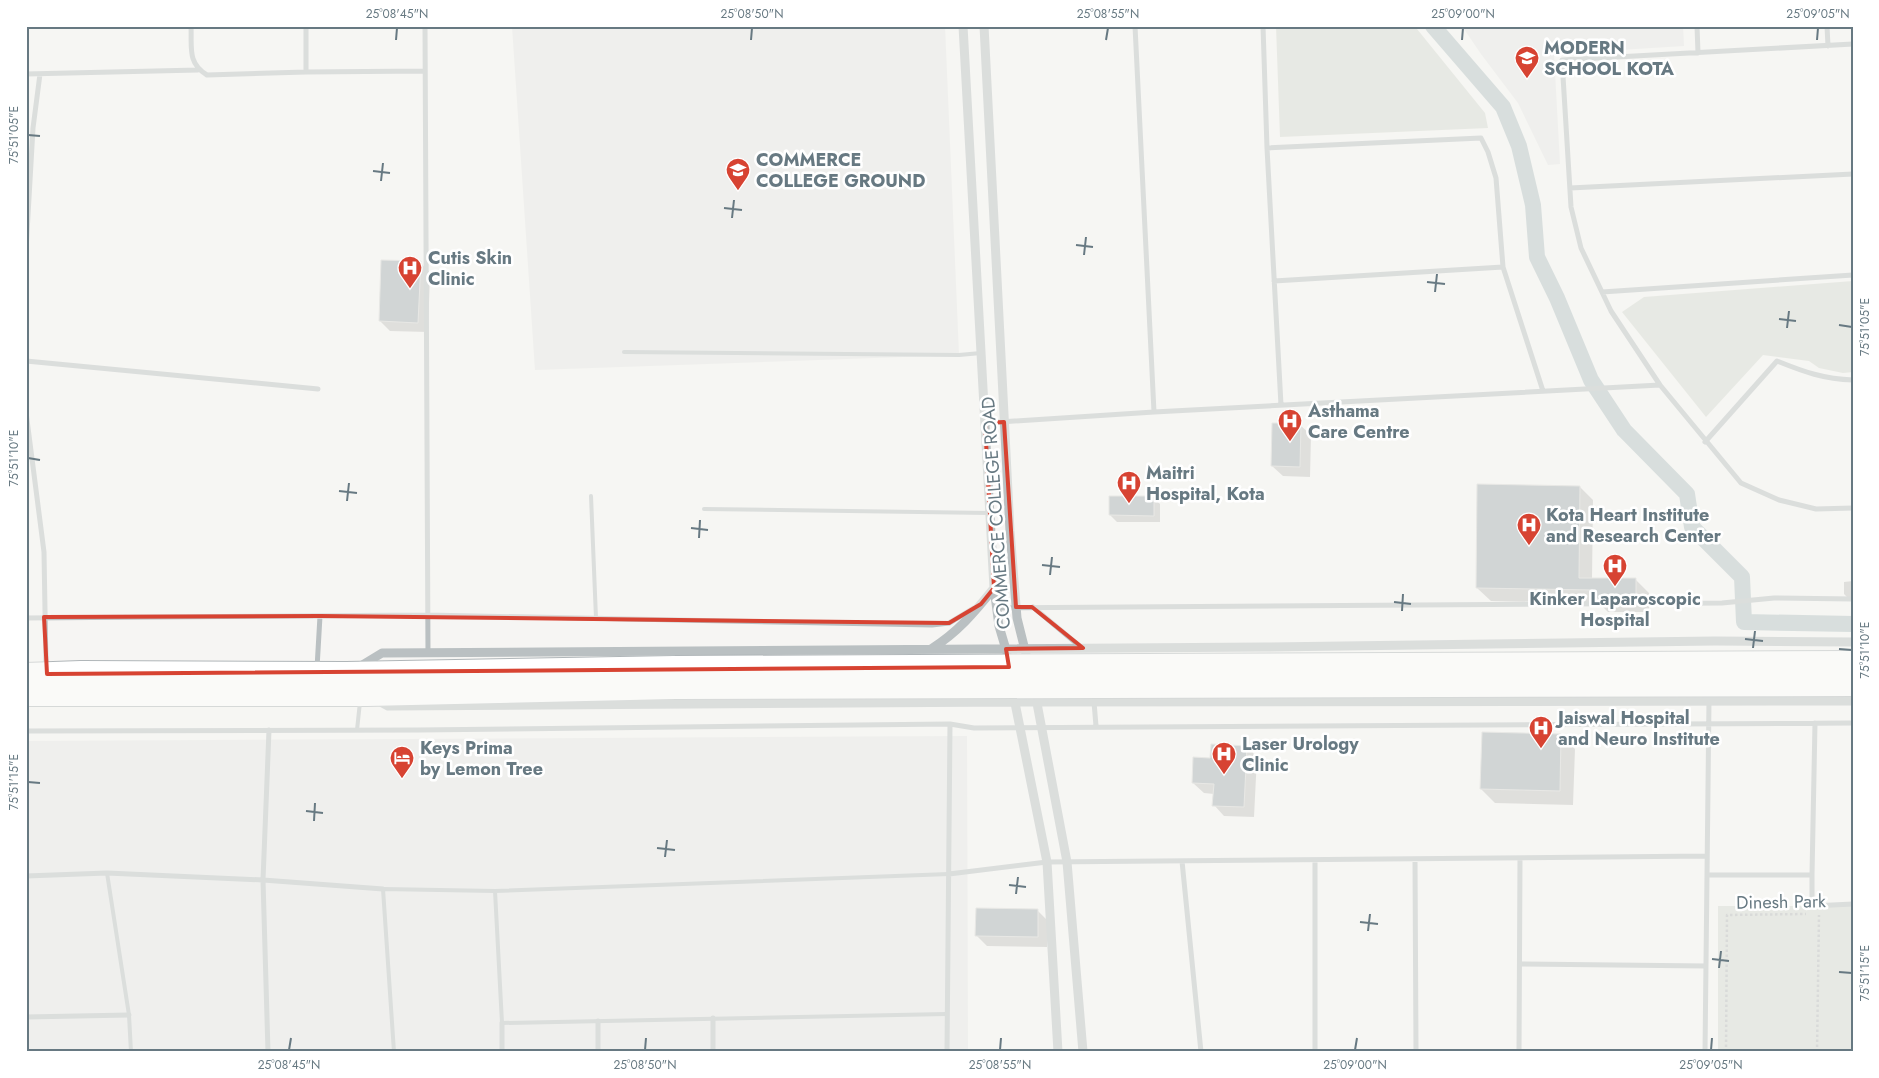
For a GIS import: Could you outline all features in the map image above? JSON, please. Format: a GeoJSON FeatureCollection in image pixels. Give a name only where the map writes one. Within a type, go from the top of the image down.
{"type":"FeatureCollection","features":[{"type":"Feature","properties":{"kind":"main road"},"geometry":{"type":"LineString","coordinates":[[26,694],[364,694],[674,678],[1853,663]]}},
{"type":"Feature","properties":{"kind":"main road"},"geometry":{"type":"LineString","coordinates":[[36,674],[346,674],[674,678],[1853,684]]}},
{"type":"Feature","properties":{"kind":"street"},"geometry":{"type":"LineString","coordinates":[[191,26],[192,60],[198,70],[207,75],[425,71]]}},
{"type":"Feature","properties":{"kind":"street"},"geometry":{"type":"LineString","coordinates":[[306,26],[306,72]]}},
{"type":"Feature","properties":{"kind":"street"},"geometry":{"type":"LineString","coordinates":[[425,26],[428,650]]}},
{"type":"Feature","properties":{"kind":"street"},"geometry":{"type":"LineString","coordinates":[[962,26],[994,588],[999,626],[1006,649],[1019,727],[1048,862],[1058,1052]]}},
{"type":"Feature","properties":{"kind":"street","name":"COMMERCE COLLEGE ROAD"},"geometry":{"type":"LineString","coordinates":[[984,26],[1010,532],[1016,607],[1037,702],[1068,862],[1083,1052]]}},
{"type":"Feature","properties":{"kind":"street"},"geometry":{"type":"LineString","coordinates":[[1135,26],[1154,412]]}},
{"type":"Feature","properties":{"kind":"street"},"geometry":{"type":"LineString","coordinates":[[1263,26],[1267,148],[1281,405]]}},
{"type":"Feature","properties":{"kind":"street"},"geometry":{"type":"LineString","coordinates":[[1696,26],[1698,53]]}},
{"type":"Feature","properties":{"kind":"street"},"geometry":{"type":"LineString","coordinates":[[1827,26],[1828,46]]}},
{"type":"Feature","properties":{"kind":"street"},"geometry":{"type":"LineString","coordinates":[[1853,44],[1562,60],[1571,207],[1581,248],[1611,311],[1660,385],[1705,442],[1741,483],[1779,500],[1816,509],[1853,508]]}},
{"type":"Feature","properties":{"kind":"street"},"geometry":{"type":"LineString","coordinates":[[26,74],[198,70]]}},
{"type":"Feature","properties":{"kind":"street"},"geometry":{"type":"LineString","coordinates":[[26,250],[33,128],[40,74]]}},
{"type":"Feature","properties":{"kind":"street"},"geometry":{"type":"LineString","coordinates":[[1267,148],[1481,138],[1488,152],[1496,178],[1503,267],[1543,392]]}},
{"type":"Feature","properties":{"kind":"street"},"geometry":{"type":"LineString","coordinates":[[1570,188],[1853,174]]}},
{"type":"Feature","properties":{"kind":"street"},"geometry":{"type":"LineString","coordinates":[[1274,280],[1503,267]]}},
{"type":"Feature","properties":{"kind":"street"},"geometry":{"type":"LineString","coordinates":[[1602,292],[1853,275]]}},
{"type":"Feature","properties":{"kind":"street"},"geometry":{"type":"LineString","coordinates":[[26,360],[318,389]]}},
{"type":"Feature","properties":{"kind":"street"},"geometry":{"type":"LineString","coordinates":[[1705,442],[1778,361],[1808,374],[1834,379],[1853,380]]}},
{"type":"Feature","properties":{"kind":"street"},"geometry":{"type":"LineString","coordinates":[[985,423],[1660,385]]}},
{"type":"Feature","properties":{"kind":"street"},"geometry":{"type":"LineString","coordinates":[[26,412],[44,552],[44,618],[36,674]]}},
{"type":"Feature","properties":{"kind":"street"},"geometry":{"type":"LineString","coordinates":[[930,649],[949,638],[970,618],[994,588]]}},
{"type":"Feature","properties":{"kind":"street"},"geometry":{"type":"LineString","coordinates":[[996,608],[1032,606],[1722,603],[1774,598],[1853,599]]}},
{"type":"Feature","properties":{"kind":"street"},"geometry":{"type":"LineString","coordinates":[[26,618],[427,615],[932,625],[949,623],[981,604]]}},
{"type":"Feature","properties":{"kind":"street"},"geometry":{"type":"LineString","coordinates":[[1032,606],[1082,648]]}},
{"type":"Feature","properties":{"kind":"street"},"geometry":{"type":"LineString","coordinates":[[316,674],[320,616]]}},
{"type":"Feature","properties":{"kind":"street"},"geometry":{"type":"LineString","coordinates":[[346,674],[382,654],[428,650],[1024,649],[1716,641],[1853,642]]}},
{"type":"Feature","properties":{"kind":"street"},"geometry":{"type":"LineString","coordinates":[[364,694],[388,706],[1015,702],[1853,701]]}},
{"type":"Feature","properties":{"kind":"street"},"geometry":{"type":"LineString","coordinates":[[1705,1052],[1709,700]]}},
{"type":"Feature","properties":{"kind":"street"},"geometry":{"type":"LineString","coordinates":[[1094,702],[1096,726]]}},
{"type":"Feature","properties":{"kind":"street"},"geometry":{"type":"LineString","coordinates":[[1815,723],[1812,906],[1853,904]]}},
{"type":"Feature","properties":{"kind":"street"},"geometry":{"type":"LineString","coordinates":[[26,732],[950,724],[974,728],[1853,723]]}},
{"type":"Feature","properties":{"kind":"street"},"geometry":{"type":"LineString","coordinates":[[947,1052],[950,724]]}},
{"type":"Feature","properties":{"kind":"street"},"geometry":{"type":"LineString","coordinates":[[268,1052],[264,880],[269,730]]}},
{"type":"Feature","properties":{"kind":"street"},"geometry":{"type":"LineString","coordinates":[[949,874],[1048,862],[1708,856]]}},
{"type":"Feature","properties":{"kind":"street"},"geometry":{"type":"LineString","coordinates":[[1519,1052],[1520,858]]}},
{"type":"Feature","properties":{"kind":"street"},"geometry":{"type":"LineString","coordinates":[[1415,859],[1416,1052]]}},
{"type":"Feature","properties":{"kind":"street"},"geometry":{"type":"LineString","coordinates":[[1315,860],[1315,1052]]}},
{"type":"Feature","properties":{"kind":"street"},"geometry":{"type":"LineString","coordinates":[[1182,861],[1201,1052]]}},
{"type":"Feature","properties":{"kind":"street"},"geometry":{"type":"LineString","coordinates":[[26,876],[107,873],[264,880],[383,888]]}},
{"type":"Feature","properties":{"kind":"street"},"geometry":{"type":"LineString","coordinates":[[1707,875],[1812,875]]}},
{"type":"Feature","properties":{"kind":"street"},"geometry":{"type":"LineString","coordinates":[[1520,964],[1706,966]]}},
{"type":"Feature","properties":{"kind":"street"},"geometry":{"type":"LineString","coordinates":[[26,1017],[129,1015]]}},
{"type":"Feature","properties":{"kind":"street"},"geometry":{"type":"LineString","coordinates":[[712,1018],[713,1052]]}},
{"type":"Feature","properties":{"kind":"street"},"geometry":{"type":"LineString","coordinates":[[598,1021],[598,1052]]}},
{"type":"Feature","properties":{"kind":"street"},"geometry":{"type":"LineString","coordinates":[[502,1023],[502,1052]]}},
{"type":"Feature","properties":{"kind":"lane"},"geometry":{"type":"LineString","coordinates":[[624,352],[959,356],[982,353]]}},
{"type":"Feature","properties":{"kind":"lane"},"geometry":{"type":"LineString","coordinates":[[591,496],[596,618]]}},
{"type":"Feature","properties":{"kind":"lane"},"geometry":{"type":"LineString","coordinates":[[704,509],[990,513]]}},
{"type":"Feature","properties":{"kind":"lane"},"geometry":{"type":"LineString","coordinates":[[357,730],[364,694]]}},
{"type":"Feature","properties":{"kind":"lane"},"geometry":{"type":"LineString","coordinates":[[107,873],[129,1015],[130,1052]]}},
{"type":"Feature","properties":{"kind":"lane"},"geometry":{"type":"LineString","coordinates":[[394,1052],[383,888],[495,891],[949,874]]}},
{"type":"Feature","properties":{"kind":"lane"},"geometry":{"type":"LineString","coordinates":[[495,891],[502,1023],[946,1014]]}},
{"type":"Feature","properties":{"kind":"path","name":"Dinesh Park"},"geometry":{"type":"LineString","coordinates":[[1726,1052],[1727,915],[1809,914]]}},
{"type":"Feature","properties":{"kind":"path","name":"Dinesh Park"},"geometry":{"type":"LineString","coordinates":[[1817,1052],[1819,914],[1827,914]]}},
{"type":"Feature","properties":{"kind":"highlighted area"},"geometry":{"type":"Polygon","coordinates":[[[1004,422],[1016,607],[1032,607],[1083,648],[1006,649],[1009,667],[47,674],[44,617],[320,616],[949,623],[981,604],[994,588],[985,423],[1004,422]]]}},
{"type":"Feature","properties":{"kind":"shaded area","name":"COMMERCE COLLEGE GROUND"},"geometry":{"type":"Polygon","coordinates":[[[512,26],[945,26],[959,355],[535,370],[512,26]]]}},
{"type":"Feature","properties":{"kind":"shaded area"},"geometry":{"type":"Polygon","coordinates":[[[1276,26],[1377,26],[1417,29],[1485,113],[1488,128],[1280,137],[1276,26]]]}},
{"type":"Feature","properties":{"kind":"shaded area","name":"MODERN SCHOOL KOTA"},"geometry":{"type":"Polygon","coordinates":[[[1462,26],[1683,26],[1684,46],[1554,54],[1560,164],[1548,165],[1518,103],[1462,26]]]}},
{"type":"Feature","properties":{"kind":"shaded area"},"geometry":{"type":"Polygon","coordinates":[[[1853,281],[1853,372],[1843,373],[1819,368],[1809,361],[1763,355],[1706,417],[1622,312],[1644,297],[1853,281]]]}},
{"type":"Feature","properties":{"kind":"shaded area"},"geometry":{"type":"Polygon","coordinates":[[[967,736],[968,1052],[26,1052],[26,741],[967,736]]]}},
{"type":"Feature","properties":{"kind":"shaded area"},"geometry":{"type":"Polygon","coordinates":[[[1718,906],[1853,906],[1853,1052],[1718,1052],[1718,906]]]}},
{"type":"Feature","properties":{"kind":"building"},"geometry":{"type":"Polygon","coordinates":[[[381,260],[421,261],[418,323],[379,321],[381,260]]]}},
{"type":"Feature","properties":{"kind":"building"},"geometry":{"type":"Polygon","coordinates":[[[1272,423],[1301,423],[1300,467],[1271,466],[1272,423]]]}},
{"type":"Feature","properties":{"kind":"building"},"geometry":{"type":"Polygon","coordinates":[[[1477,484],[1580,486],[1579,578],[1636,578],[1636,599],[1593,599],[1593,590],[1476,588],[1477,484]]]}},
{"type":"Feature","properties":{"kind":"building"},"geometry":{"type":"Polygon","coordinates":[[[1109,496],[1154,496],[1154,516],[1109,515],[1109,496]]]}},
{"type":"Feature","properties":{"kind":"building"},"geometry":{"type":"Polygon","coordinates":[[[1482,732],[1561,734],[1560,791],[1480,789],[1482,732]]]}},
{"type":"Feature","properties":{"kind":"building"},"geometry":{"type":"Polygon","coordinates":[[[1211,744],[1247,746],[1244,807],[1212,806],[1214,784],[1192,783],[1193,757],[1210,758],[1211,744]]]}},
{"type":"Feature","properties":{"kind":"building"},"geometry":{"type":"Polygon","coordinates":[[[976,908],[1038,909],[1038,937],[975,936],[976,908]]]}},
{"type":"Feature","properties":{"kind":"waterway"},"geometry":{"type":"LineString","coordinates":[[1433,26],[1503,107],[1519,146],[1533,205],[1537,257],[1557,298],[1591,380],[1624,430],[1687,494],[1692,527],[1742,577],[1744,622],[1853,624]]}},
{"type":"Feature","properties":{"kind":"place","name":"MODERN SCHOOL KOTA"},"geometry":{"type":"Point","coordinates":[1527,79]}},
{"type":"Feature","properties":{"kind":"place","name":"COMMERCE COLLEGE GROUND"},"geometry":{"type":"Point","coordinates":[738,191]}},
{"type":"Feature","properties":{"kind":"place","name":"Cutis Skin Clinic"},"geometry":{"type":"Point","coordinates":[410,289]}},
{"type":"Feature","properties":{"kind":"place","name":"Asthama Care Centre"},"geometry":{"type":"Point","coordinates":[1290,442]}},
{"type":"Feature","properties":{"kind":"place","name":"Maitri Hospital, Kota"},"geometry":{"type":"Point","coordinates":[1129,504]}},
{"type":"Feature","properties":{"kind":"place","name":"Kota Heart Institute and Research Center"},"geometry":{"type":"Point","coordinates":[1529,546]}},
{"type":"Feature","properties":{"kind":"place","name":"Kinker Laparoscopic Hospital"},"geometry":{"type":"Point","coordinates":[1615,587]}},
{"type":"Feature","properties":{"kind":"place","name":"Jaiswal Hospital and Neuro Institute"},"geometry":{"type":"Point","coordinates":[1541,749]}},
{"type":"Feature","properties":{"kind":"place","name":"Laser Urology Clinic"},"geometry":{"type":"Point","coordinates":[1224,775]}},
{"type":"Feature","properties":{"kind":"place","name":"Keys Prima by Lemon Tree"},"geometry":{"type":"Point","coordinates":[402,779]}}]}
